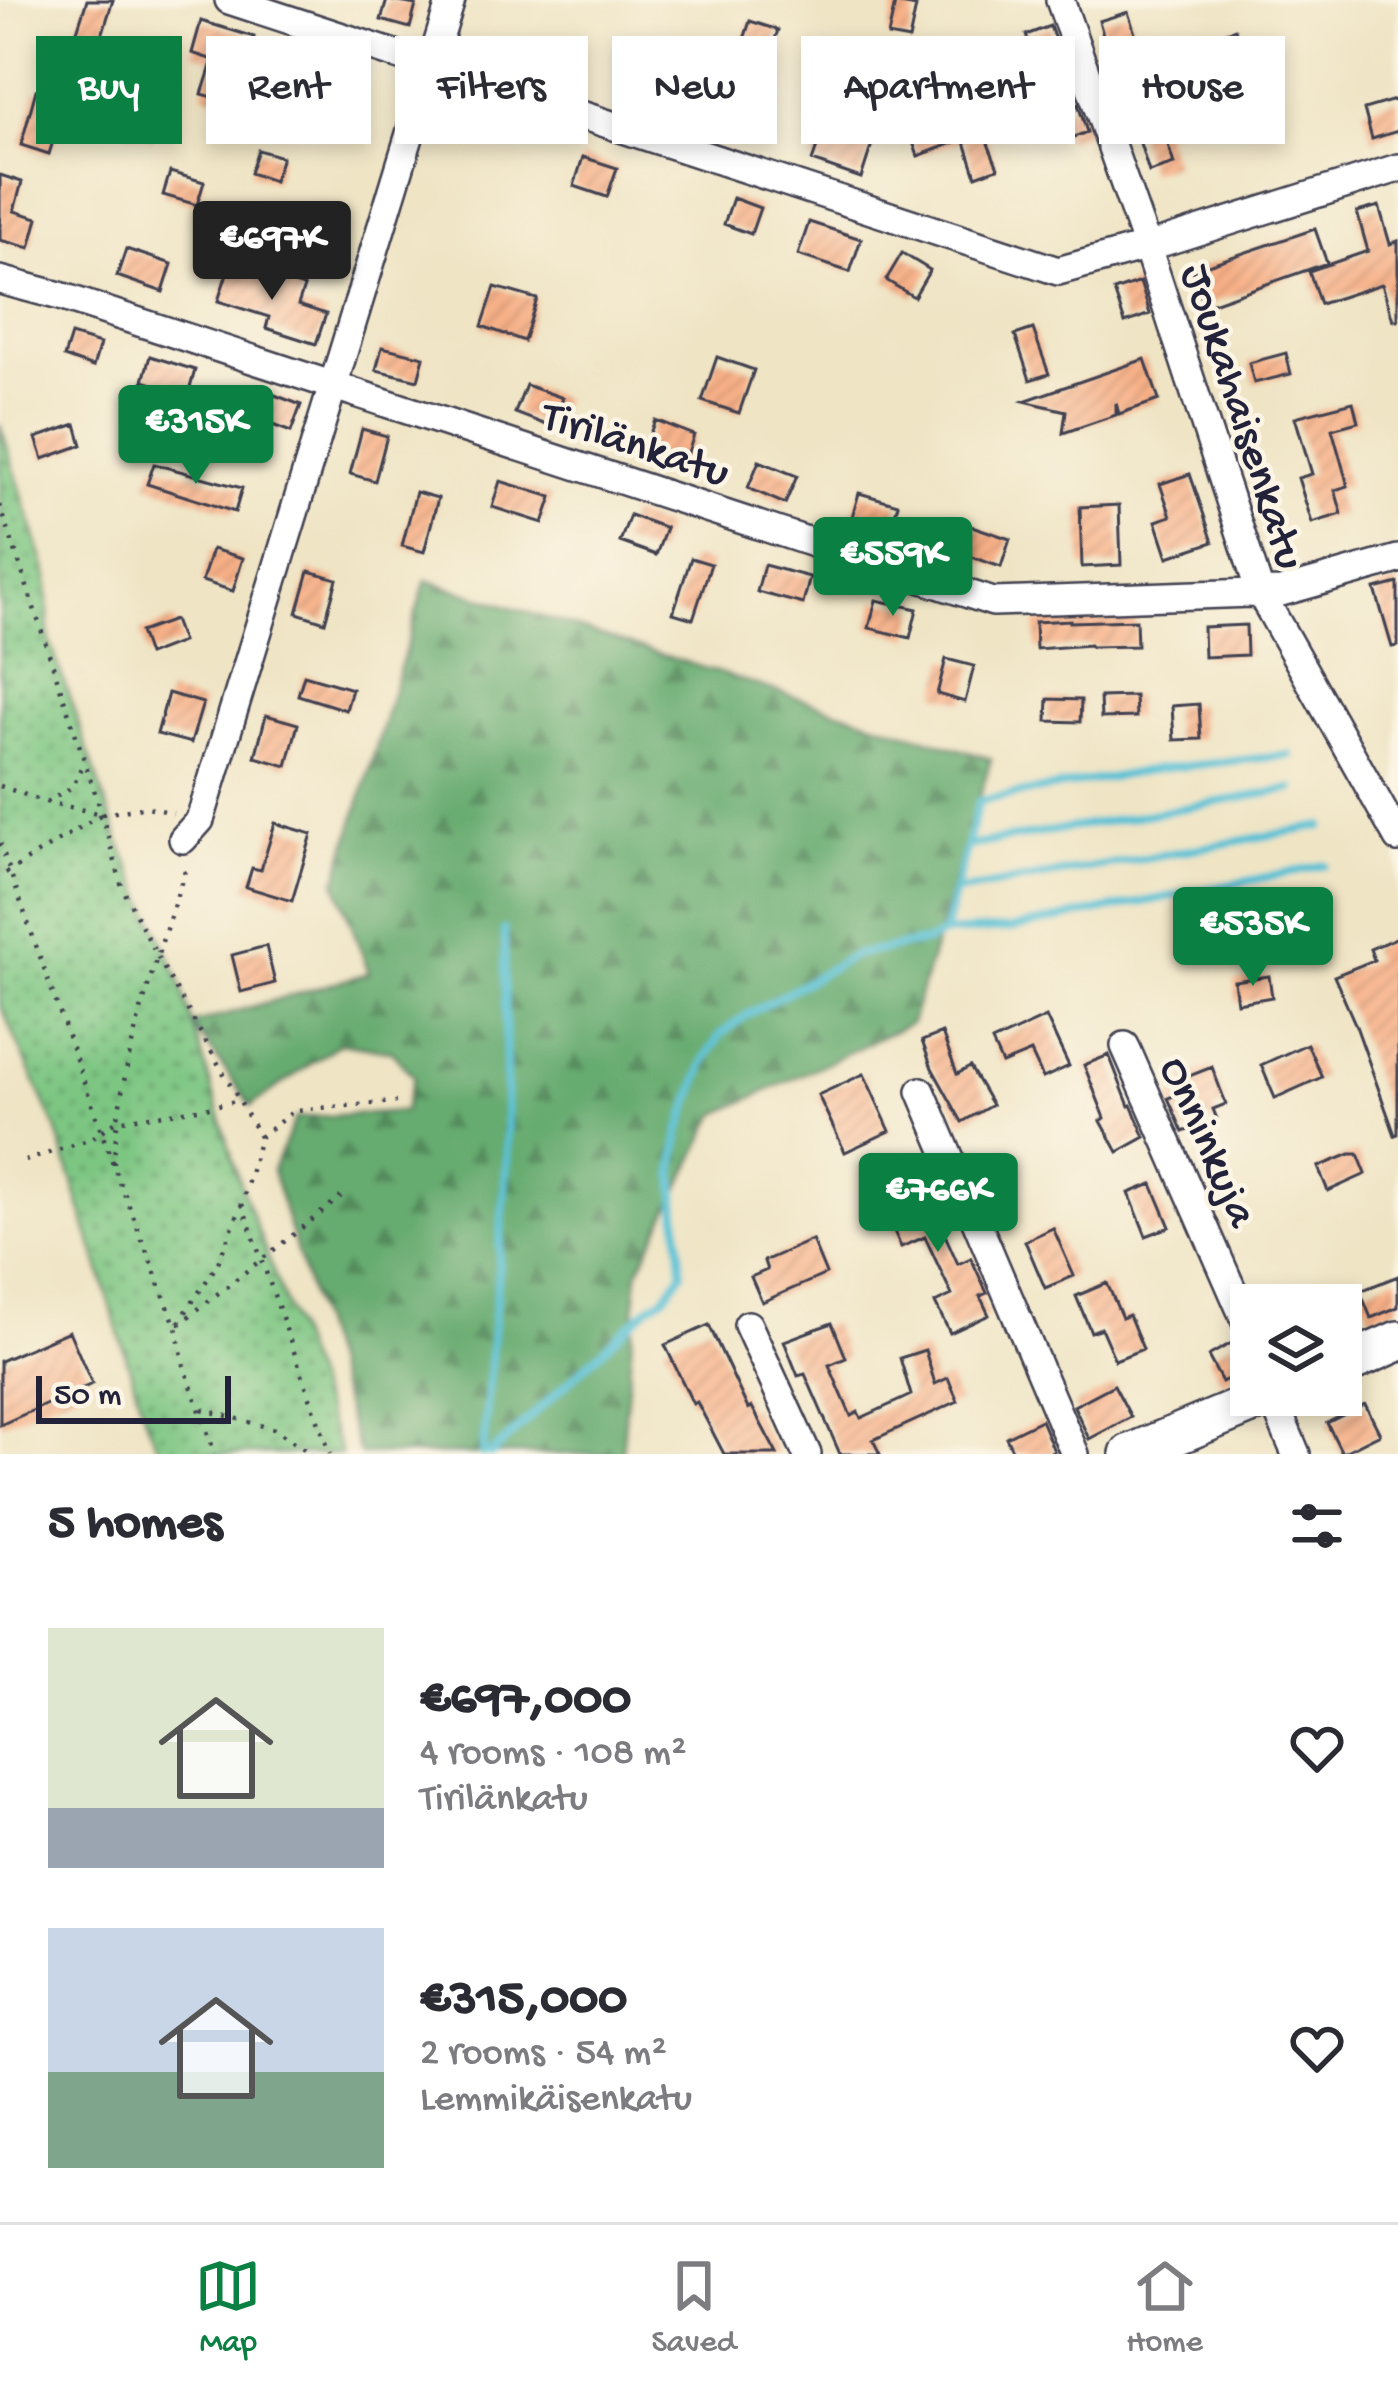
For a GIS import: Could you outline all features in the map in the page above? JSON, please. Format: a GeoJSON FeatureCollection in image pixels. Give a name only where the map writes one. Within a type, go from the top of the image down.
{"type":"FeatureCollection","features":[{"type":"Feature","properties":{"kind":"street"},"geometry":{"type":"LineString","coordinates":[[229,0],[395,55]]}},
{"type":"Feature","properties":{"kind":"street"},"geometry":{"type":"LineString","coordinates":[[440,36],[451,0]]}},
{"type":"Feature","properties":{"kind":"street","name":"Joukahaisenkatu"},"geometry":{"type":"LineString","coordinates":[[1060,0],[1260,592],[1398,838]]}},
{"type":"Feature","properties":{"kind":"street"},"geometry":{"type":"LineString","coordinates":[[588,118],[1058,271],[1398,168]]}},
{"type":"Feature","properties":{"kind":"street"},"geometry":{"type":"LineString","coordinates":[[192,829],[407,144]]}},
{"type":"Feature","properties":{"kind":"street","name":"Tirilänkatu"},"geometry":{"type":"LineString","coordinates":[[0,280],[993,602],[1280,592],[1398,559]]}},
{"type":"Feature","properties":{"kind":"street","name":"Onninkuja"},"geometry":{"type":"LineString","coordinates":[[1125,1046],[1230,1285]]}},
{"type":"Feature","properties":{"kind":"street"},"geometry":{"type":"LineString","coordinates":[[921,1091],[1075,1454]]}},
{"type":"Feature","properties":{"kind":"street"},"geometry":{"type":"LineString","coordinates":[[748,1325],[806,1454]]}},
{"type":"Feature","properties":{"kind":"street"},"geometry":{"type":"LineString","coordinates":[[1362,1357],[1398,1341]]}},
{"type":"Feature","properties":{"kind":"street"},"geometry":{"type":"LineString","coordinates":[[1130,1454],[1233,1416]]}},
{"type":"Feature","properties":{"kind":"street"},"geometry":{"type":"LineString","coordinates":[[1280,1416],[1296,1454]]}},
{"type":"Feature","properties":{"kind":"path"},"geometry":{"type":"LineString","coordinates":[[0,505],[122,887],[260,1136]]}},
{"type":"Feature","properties":{"kind":"path"},"geometry":{"type":"LineString","coordinates":[[46,802],[73,788],[84,760]]}},
{"type":"Feature","properties":{"kind":"path"},"geometry":{"type":"LineString","coordinates":[[0,785],[46,802],[102,814],[148,807],[192,829],[134,1038],[116,1120],[114,1167]]}},
{"type":"Feature","properties":{"kind":"path"},"geometry":{"type":"LineString","coordinates":[[0,878],[102,814]]}},
{"type":"Feature","properties":{"kind":"path"},"geometry":{"type":"LineString","coordinates":[[0,843],[101,1132],[176,1327],[215,1454]]}},
{"type":"Feature","properties":{"kind":"path"},"geometry":{"type":"LineString","coordinates":[[25,1161],[91,1139],[116,1120],[240,1100]]}},
{"type":"Feature","properties":{"kind":"path"},"geometry":{"type":"LineString","coordinates":[[176,1327],[217,1265],[242,1204],[260,1136],[295,1110],[396,1102]]}},
{"type":"Feature","properties":{"kind":"path"},"geometry":{"type":"LineString","coordinates":[[176,1327],[346,1193]]}},
{"type":"Feature","properties":{"kind":"path"},"geometry":{"type":"LineString","coordinates":[[242,1204],[330,1454]]}},
{"type":"Feature","properties":{"kind":"path"},"geometry":{"type":"LineString","coordinates":[[199,1408],[274,1429],[312,1454]]}},
{"type":"Feature","properties":{"kind":"green space"},"geometry":{"type":"Polygon","coordinates":[[[0,424],[47,573],[49,639],[118,838],[179,978],[238,1177],[341,1454],[161,1454],[146,1421],[57,1131],[0,1004],[0,424]]]}},
{"type":"Feature","properties":{"kind":"green space"},"geometry":{"type":"Polygon","coordinates":[[[426,580],[991,759],[911,1023],[716,1115],[638,1271],[622,1454],[359,1454],[272,1171],[296,1118],[404,1111],[414,1077],[391,1051],[340,1043],[251,1106],[192,1024],[369,973],[336,882],[426,580]]]}},
{"type":"Feature","properties":{"kind":"building"},"geometry":{"type":"Polygon","coordinates":[[[87,0],[113,0],[102,36],[75,36],[87,0]]]}},
{"type":"Feature","properties":{"kind":"building"},"geometry":{"type":"Polygon","coordinates":[[[387,0],[416,5],[410,28],[381,20],[387,0]]]}},
{"type":"Feature","properties":{"kind":"building"},"geometry":{"type":"Polygon","coordinates":[[[895,3],[916,7],[910,36],[888,36],[895,3]]]}},
{"type":"Feature","properties":{"kind":"building"},"geometry":{"type":"Polygon","coordinates":[[[1128,12],[1136,36],[1103,36],[1099,21],[1128,12]]]}},
{"type":"Feature","properties":{"kind":"building"},"geometry":{"type":"Polygon","coordinates":[[[201,21],[251,36],[206,36],[206,58],[192,53],[201,21]]]}},
{"type":"Feature","properties":{"kind":"building"},"geometry":{"type":"Polygon","coordinates":[[[750,21],[778,30],[776,36],[745,36],[750,21]]]}},
{"type":"Feature","properties":{"kind":"building"},"geometry":{"type":"Polygon","coordinates":[[[1050,26],[1054,36],[1026,36],[1050,26]]]}},
{"type":"Feature","properties":{"kind":"building"},"geometry":{"type":"Polygon","coordinates":[[[36,90],[36,144],[52,144],[49,154],[21,145],[36,90]]]}},
{"type":"Feature","properties":{"kind":"building"},"geometry":{"type":"Polygon","coordinates":[[[1398,99],[1398,131],[1372,139],[1364,109],[1398,99]]]}},
{"type":"Feature","properties":{"kind":"building"},"geometry":{"type":"Polygon","coordinates":[[[1075,105],[1087,132],[1075,137],[1075,105]]]}},
{"type":"Feature","properties":{"kind":"building"},"geometry":{"type":"Polygon","coordinates":[[[818,144],[872,144],[861,178],[812,161],[818,144]]]}},
{"type":"Feature","properties":{"kind":"building"},"geometry":{"type":"Polygon","coordinates":[[[914,144],[950,144],[918,156],[914,144]]]}},
{"type":"Feature","properties":{"kind":"building"},"geometry":{"type":"Polygon","coordinates":[[[966,144],[988,144],[998,168],[976,176],[966,144]]]}},
{"type":"Feature","properties":{"kind":"building"},"geometry":{"type":"Polygon","coordinates":[[[1140,144],[1168,144],[1174,164],[1149,172],[1140,144]]]}},
{"type":"Feature","properties":{"kind":"building"},"geometry":{"type":"Polygon","coordinates":[[[258,150],[282,157],[274,181],[250,173],[258,150]]]}},
{"type":"Feature","properties":{"kind":"building"},"geometry":{"type":"Polygon","coordinates":[[[583,157],[617,168],[607,197],[574,186],[583,157]]]}},
{"type":"Feature","properties":{"kind":"building"},"geometry":{"type":"Polygon","coordinates":[[[170,172],[204,182],[197,205],[163,195],[170,172]]]}},
{"type":"Feature","properties":{"kind":"building"},"geometry":{"type":"Polygon","coordinates":[[[0,175],[22,182],[14,211],[38,218],[30,248],[0,240],[0,175]]]}},
{"type":"Feature","properties":{"kind":"building"},"geometry":{"type":"Polygon","coordinates":[[[733,198],[760,208],[751,234],[724,224],[733,198]]]}},
{"type":"Feature","properties":{"kind":"building"},"geometry":{"type":"Polygon","coordinates":[[[1379,206],[1390,244],[1398,241],[1398,320],[1393,320],[1382,284],[1320,304],[1309,271],[1368,251],[1357,212],[1379,206]]]}},
{"type":"Feature","properties":{"kind":"building"},"geometry":{"type":"Polygon","coordinates":[[[809,222],[861,239],[850,272],[798,255],[809,222]]]}},
{"type":"Feature","properties":{"kind":"building"},"geometry":{"type":"Polygon","coordinates":[[[1315,229],[1327,263],[1204,306],[1193,270],[1315,229]]]}},
{"type":"Feature","properties":{"kind":"building"},"geometry":{"type":"Polygon","coordinates":[[[126,249],[172,264],[163,292],[117,276],[126,249]]]}},
{"type":"Feature","properties":{"kind":"building"},"geometry":{"type":"Polygon","coordinates":[[[902,253],[930,270],[914,297],[886,280],[902,253]]]}},
{"type":"Feature","properties":{"kind":"building"},"geometry":{"type":"Polygon","coordinates":[[[230,264],[304,287],[298,305],[326,314],[316,344],[266,328],[269,317],[218,301],[230,264]]]}},
{"type":"Feature","properties":{"kind":"building"},"geometry":{"type":"Polygon","coordinates":[[[1140,282],[1150,314],[1125,323],[1114,291],[1140,282]]]}},
{"type":"Feature","properties":{"kind":"building"},"geometry":{"type":"Polygon","coordinates":[[[495,287],[537,299],[524,341],[482,326],[495,287]]]}},
{"type":"Feature","properties":{"kind":"building"},"geometry":{"type":"Polygon","coordinates":[[[1033,329],[1049,374],[1030,380],[1015,335],[1033,329]]]}},
{"type":"Feature","properties":{"kind":"building"},"geometry":{"type":"Polygon","coordinates":[[[71,335],[100,344],[93,367],[64,357],[71,335]]]}},
{"type":"Feature","properties":{"kind":"building"},"geometry":{"type":"Polygon","coordinates":[[[382,347],[424,357],[418,380],[376,370],[382,347]]]}},
{"type":"Feature","properties":{"kind":"building"},"geometry":{"type":"Polygon","coordinates":[[[1286,353],[1291,374],[1254,383],[1249,363],[1286,353]]]}},
{"type":"Feature","properties":{"kind":"building"},"geometry":{"type":"Polygon","coordinates":[[[150,356],[195,370],[188,395],[143,381],[150,356]]]}},
{"type":"Feature","properties":{"kind":"building"},"geometry":{"type":"Polygon","coordinates":[[[717,357],[754,370],[739,413],[702,401],[717,357]]]}},
{"type":"Feature","properties":{"kind":"building"},"geometry":{"type":"Polygon","coordinates":[[[1145,359],[1159,400],[1119,414],[1116,403],[1116,415],[1063,433],[1066,411],[1024,401],[1145,359]]]}},
{"type":"Feature","properties":{"kind":"building"},"geometry":{"type":"Polygon","coordinates":[[[526,385],[563,398],[552,427],[515,413],[526,385]]]}},
{"type":"Feature","properties":{"kind":"building"},"geometry":{"type":"Polygon","coordinates":[[[264,391],[301,405],[291,432],[254,418],[264,391]]]}},
{"type":"Feature","properties":{"kind":"building"},"geometry":{"type":"Polygon","coordinates":[[[1353,402],[1358,422],[1332,429],[1348,486],[1335,490],[1342,514],[1312,523],[1298,478],[1312,474],[1295,417],[1353,402]]]}},
{"type":"Feature","properties":{"kind":"building"},"geometry":{"type":"Polygon","coordinates":[[[655,420],[694,435],[682,470],[642,455],[655,420]]]}},
{"type":"Feature","properties":{"kind":"building"},"geometry":{"type":"Polygon","coordinates":[[[76,424],[82,445],[43,459],[36,438],[76,424]]]}},
{"type":"Feature","properties":{"kind":"building"},"geometry":{"type":"Polygon","coordinates":[[[362,429],[387,436],[375,481],[350,474],[362,429]]]}},
{"type":"Feature","properties":{"kind":"building"},"geometry":{"type":"Polygon","coordinates":[[[759,461],[797,476],[785,504],[748,488],[759,461]]]}},
{"type":"Feature","properties":{"kind":"building"},"geometry":{"type":"Polygon","coordinates":[[[154,464],[242,488],[235,512],[147,484],[154,464]]]}},
{"type":"Feature","properties":{"kind":"building"},"geometry":{"type":"Polygon","coordinates":[[[1190,474],[1213,542],[1168,557],[1156,521],[1171,516],[1160,484],[1190,474]]]}},
{"type":"Feature","properties":{"kind":"building"},"geometry":{"type":"Polygon","coordinates":[[[500,481],[552,497],[543,523],[492,507],[500,481]]]}},
{"type":"Feature","properties":{"kind":"building"},"geometry":{"type":"Polygon","coordinates":[[[416,492],[438,498],[424,552],[402,546],[416,492]]]}},
{"type":"Feature","properties":{"kind":"building"},"geometry":{"type":"Polygon","coordinates":[[[859,493],[898,504],[889,535],[850,524],[859,493]]]}},
{"type":"Feature","properties":{"kind":"building"},"geometry":{"type":"Polygon","coordinates":[[[1119,505],[1121,565],[1082,567],[1080,507],[1119,505]]]}},
{"type":"Feature","properties":{"kind":"building"},"geometry":{"type":"Polygon","coordinates":[[[630,515],[666,528],[656,555],[620,542],[630,515]]]}},
{"type":"Feature","properties":{"kind":"building"},"geometry":{"type":"Polygon","coordinates":[[[960,522],[1010,539],[1001,567],[951,550],[960,522]]]}},
{"type":"Feature","properties":{"kind":"building"},"geometry":{"type":"Polygon","coordinates":[[[212,549],[243,558],[233,591],[202,581],[212,549]]]}},
{"type":"Feature","properties":{"kind":"building"},"geometry":{"type":"Polygon","coordinates":[[[691,558],[711,564],[693,619],[673,613],[691,558]]]}},
{"type":"Feature","properties":{"kind":"building"},"geometry":{"type":"Polygon","coordinates":[[[764,565],[810,577],[803,604],[757,592],[764,565]]]}},
{"type":"Feature","properties":{"kind":"building"},"geometry":{"type":"Polygon","coordinates":[[[309,571],[337,579],[325,622],[297,613],[309,571]]]}},
{"type":"Feature","properties":{"kind":"building"},"geometry":{"type":"Polygon","coordinates":[[[1398,583],[1398,646],[1392,647],[1375,589],[1398,583]]]}},
{"type":"Feature","properties":{"kind":"building"},"geometry":{"type":"Polygon","coordinates":[[[876,600],[917,609],[910,638],[869,628],[876,600]]]}},
{"type":"Feature","properties":{"kind":"building"},"geometry":{"type":"Polygon","coordinates":[[[174,620],[182,642],[148,655],[140,632],[174,620]]]}},
{"type":"Feature","properties":{"kind":"building"},"geometry":{"type":"Polygon","coordinates":[[[1136,620],[1137,646],[1036,649],[1035,622],[1136,620]]]}},
{"type":"Feature","properties":{"kind":"building"},"geometry":{"type":"Polygon","coordinates":[[[1246,625],[1247,655],[1204,657],[1203,627],[1246,625]]]}},
{"type":"Feature","properties":{"kind":"building"},"geometry":{"type":"Polygon","coordinates":[[[946,659],[974,666],[965,702],[937,694],[946,659]]]}},
{"type":"Feature","properties":{"kind":"building"},"geometry":{"type":"Polygon","coordinates":[[[304,675],[352,689],[346,710],[298,695],[304,675]]]}},
{"type":"Feature","properties":{"kind":"building"},"geometry":{"type":"Polygon","coordinates":[[[168,693],[203,703],[191,743],[157,734],[168,693]]]}},
{"type":"Feature","properties":{"kind":"building"},"geometry":{"type":"Polygon","coordinates":[[[1135,696],[1136,717],[1101,718],[1100,697],[1135,696]]]}},
{"type":"Feature","properties":{"kind":"building"},"geometry":{"type":"Polygon","coordinates":[[[1048,699],[1081,700],[1080,722],[1047,721],[1048,699]]]}},
{"type":"Feature","properties":{"kind":"building"},"geometry":{"type":"Polygon","coordinates":[[[1199,704],[1201,739],[1174,740],[1172,706],[1199,704]]]}},
{"type":"Feature","properties":{"kind":"building"},"geometry":{"type":"Polygon","coordinates":[[[266,715],[298,724],[287,766],[255,757],[266,715]]]}},
{"type":"Feature","properties":{"kind":"building"},"geometry":{"type":"Polygon","coordinates":[[[275,823],[312,834],[292,901],[246,887],[252,868],[261,870],[275,823]]]}},
{"type":"Feature","properties":{"kind":"building"},"geometry":{"type":"Polygon","coordinates":[[[1398,937],[1395,1135],[1334,976],[1374,960],[1370,949],[1398,937]]]}},
{"type":"Feature","properties":{"kind":"building"},"geometry":{"type":"Polygon","coordinates":[[[266,946],[275,983],[241,992],[232,955],[266,946]]]}},
{"type":"Feature","properties":{"kind":"building"},"geometry":{"type":"Polygon","coordinates":[[[1269,976],[1272,997],[1237,1003],[1234,981],[1269,976]]]}},
{"type":"Feature","properties":{"kind":"building"},"geometry":{"type":"Polygon","coordinates":[[[1046,1017],[1069,1066],[1043,1078],[1031,1052],[1002,1064],[992,1042],[1046,1017]]]}},
{"type":"Feature","properties":{"kind":"building"},"geometry":{"type":"Polygon","coordinates":[[[942,1033],[957,1074],[970,1067],[992,1105],[962,1122],[922,1041],[942,1033]]]}},
{"type":"Feature","properties":{"kind":"building"},"geometry":{"type":"Polygon","coordinates":[[[1307,1044],[1322,1077],[1275,1098],[1261,1065],[1307,1044]]]}},
{"type":"Feature","properties":{"kind":"building"},"geometry":{"type":"Polygon","coordinates":[[[1109,1055],[1145,1137],[1118,1152],[1101,1121],[1105,1118],[1084,1065],[1109,1055]]]}},
{"type":"Feature","properties":{"kind":"building"},"geometry":{"type":"Polygon","coordinates":[[[1212,1067],[1226,1104],[1213,1109],[1217,1119],[1183,1132],[1168,1098],[1189,1090],[1184,1078],[1212,1067]]]}},
{"type":"Feature","properties":{"kind":"building"},"geometry":{"type":"Polygon","coordinates":[[[864,1074],[890,1131],[845,1152],[818,1095],[864,1074]]]}},
{"type":"Feature","properties":{"kind":"building"},"geometry":{"type":"Polygon","coordinates":[[[1358,1154],[1366,1174],[1328,1191],[1318,1167],[1358,1154]]]}},
{"type":"Feature","properties":{"kind":"building"},"geometry":{"type":"Polygon","coordinates":[[[921,1181],[958,1264],[971,1258],[987,1293],[980,1296],[989,1315],[950,1333],[935,1303],[952,1295],[925,1237],[901,1247],[880,1199],[921,1181]]]}},
{"type":"Feature","properties":{"kind":"building"},"geometry":{"type":"Polygon","coordinates":[[[1152,1184],[1170,1227],[1146,1236],[1129,1193],[1152,1184]]]}},
{"type":"Feature","properties":{"kind":"building"},"geometry":{"type":"Polygon","coordinates":[[[1053,1228],[1074,1276],[1045,1288],[1025,1241],[1053,1228]]]}},
{"type":"Feature","properties":{"kind":"building"},"geometry":{"type":"Polygon","coordinates":[[[812,1240],[826,1274],[762,1302],[751,1277],[767,1270],[764,1261],[812,1240]]]}},
{"type":"Feature","properties":{"kind":"building"},"geometry":{"type":"Polygon","coordinates":[[[1398,1276],[1398,1307],[1371,1318],[1362,1290],[1398,1276]]]}},
{"type":"Feature","properties":{"kind":"building"},"geometry":{"type":"Polygon","coordinates":[[[1107,1283],[1122,1318],[1129,1315],[1143,1349],[1115,1360],[1101,1328],[1091,1332],[1076,1296],[1107,1283]]]}},
{"type":"Feature","properties":{"kind":"building"},"geometry":{"type":"Polygon","coordinates":[[[832,1323],[846,1358],[829,1365],[851,1416],[858,1412],[861,1418],[911,1395],[900,1358],[925,1350],[935,1384],[948,1378],[958,1401],[873,1440],[880,1454],[840,1454],[805,1374],[798,1376],[784,1341],[832,1323]]]}},
{"type":"Feature","properties":{"kind":"building"},"geometry":{"type":"Polygon","coordinates":[[[709,1325],[748,1409],[752,1407],[777,1454],[724,1454],[697,1402],[693,1404],[665,1345],[709,1325]]]}},
{"type":"Feature","properties":{"kind":"building"},"geometry":{"type":"Polygon","coordinates":[[[69,1331],[92,1384],[0,1425],[0,1361],[69,1331]]]}},
{"type":"Feature","properties":{"kind":"building"},"geometry":{"type":"Polygon","coordinates":[[[1230,1344],[1230,1378],[1222,1382],[1208,1356],[1230,1344]]]}},
{"type":"Feature","properties":{"kind":"building"},"geometry":{"type":"Polygon","coordinates":[[[1114,1385],[1131,1417],[1089,1439],[1074,1406],[1114,1385]]]}},
{"type":"Feature","properties":{"kind":"building"},"geometry":{"type":"Polygon","coordinates":[[[1362,1406],[1380,1434],[1342,1453],[1327,1423],[1341,1416],[1362,1416],[1362,1406]]]}},
{"type":"Feature","properties":{"kind":"building"},"geometry":{"type":"Polygon","coordinates":[[[1041,1420],[1054,1451],[1014,1454],[1006,1437],[1041,1420]]]}},
{"type":"Feature","properties":{"kind":"waterway"},"geometry":{"type":"LineString","coordinates":[[944,933],[979,801],[1158,769],[1290,755]]}},
{"type":"Feature","properties":{"kind":"waterway"},"geometry":{"type":"LineString","coordinates":[[967,846],[1292,789]]}},
{"type":"Feature","properties":{"kind":"waterway"},"geometry":{"type":"LineString","coordinates":[[955,892],[1322,826]]}},
{"type":"Feature","properties":{"kind":"waterway"},"geometry":{"type":"LineString","coordinates":[[491,1454],[664,1297],[682,1273],[674,1172],[680,1132],[706,1058],[721,1034],[747,1015],[854,955],[929,941],[944,933],[1010,929],[1325,865]]}},
{"type":"Feature","properties":{"kind":"waterway"},"geometry":{"type":"LineString","coordinates":[[483,1454],[507,1161],[504,930]]}}]}
